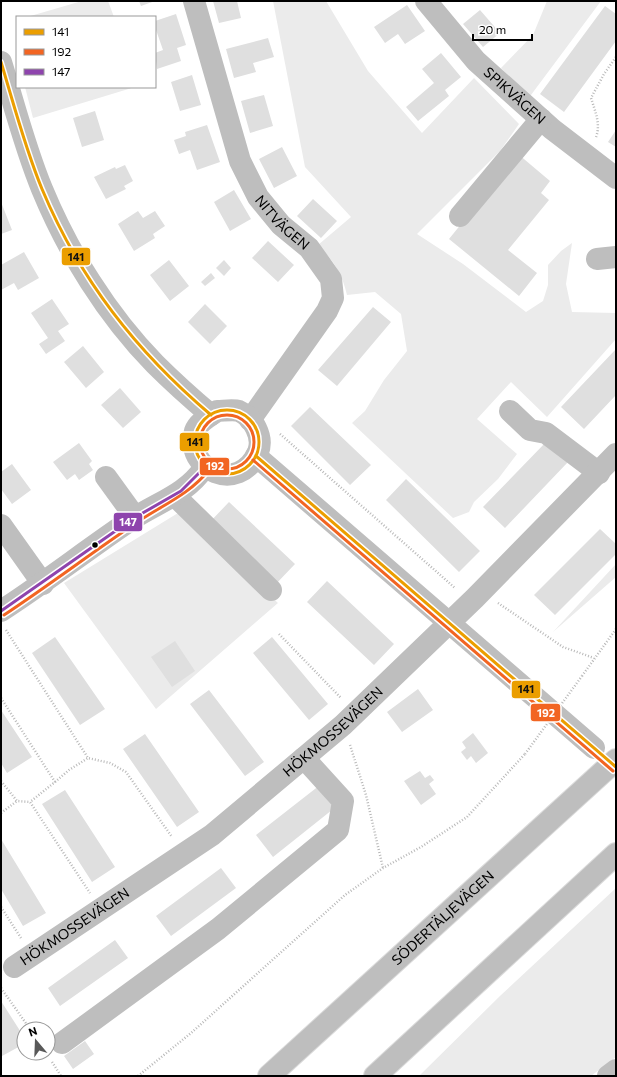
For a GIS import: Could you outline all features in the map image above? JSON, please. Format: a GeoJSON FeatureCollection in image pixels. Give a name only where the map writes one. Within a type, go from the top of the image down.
{"type":"FeatureCollection","features":[{"type":"Feature","properties":{"kind":"main road","name":"NITVÄGEN"},"geometry":{"type":"LineString","coordinates":[[194,1],[240,161],[258,197],[281,226],[309,248],[331,279],[333,298],[328,311],[250,420]]}},
{"type":"Feature","properties":{"kind":"main road","name":"SPIKVÄGEN"},"geometry":{"type":"LineString","coordinates":[[426,1],[476,61],[541,119],[616,178]]}},
{"type":"Feature","properties":{"kind":"main road"},"geometry":{"type":"LineString","coordinates":[[1,62],[30,157],[42,189],[58,225],[78,262],[98,293],[155,364],[212,415]]}},
{"type":"Feature","properties":{"kind":"main road"},"geometry":{"type":"LineString","coordinates":[[460,216],[541,119]]}},
{"type":"Feature","properties":{"kind":"main road"},"geometry":{"type":"LineString","coordinates":[[238,411],[250,420],[256,428],[260,448],[249,467],[235,475],[224,475],[205,467],[196,454],[194,446],[195,430],[205,418],[217,412],[238,411]]}},
{"type":"Feature","properties":{"kind":"main road"},"geometry":{"type":"LineString","coordinates":[[510,411],[530,430],[546,434],[599,472]]}},
{"type":"Feature","properties":{"kind":"main road","name":"HÖKMOSSEVÄGEN"},"geometry":{"type":"LineString","coordinates":[[23,961],[212,834],[304,758],[355,713],[448,624],[484,602],[616,454]]}},
{"type":"Feature","properties":{"kind":"main road"},"geometry":{"type":"LineString","coordinates":[[256,456],[448,624],[594,748]]}},
{"type":"Feature","properties":{"kind":"main road"},"geometry":{"type":"LineString","coordinates":[[3,620],[43,584],[135,517],[174,496],[196,480],[205,467]]}},
{"type":"Feature","properties":{"kind":"main road"},"geometry":{"type":"LineString","coordinates":[[106,477],[135,517]]}},
{"type":"Feature","properties":{"kind":"main road"},"geometry":{"type":"LineString","coordinates":[[174,496],[271,590]]}},
{"type":"Feature","properties":{"kind":"main road"},"geometry":{"type":"LineString","coordinates":[[1,525],[43,584]]}},
{"type":"Feature","properties":{"kind":"main road"},"geometry":{"type":"LineString","coordinates":[[56,1051],[218,929],[338,830],[343,801],[304,758]]}},
{"type":"Feature","properties":{"kind":"main road","name":"SÖDERTÄLJEVÄGEN"},"geometry":{"type":"LineString","coordinates":[[269,1076],[616,760]]}},
{"type":"Feature","properties":{"kind":"main road"},"geometry":{"type":"LineString","coordinates":[[374,1076],[616,854]]}},
{"type":"Feature","properties":{"kind":"main road"},"geometry":{"type":"LineString","coordinates":[[608,1076],[616,1070]]}},
{"type":"Feature","properties":{"kind":"path"},"geometry":{"type":"LineString","coordinates":[[588,156],[598,132],[598,121],[591,98],[604,74],[616,57]]}},
{"type":"Feature","properties":{"kind":"path"},"geometry":{"type":"LineString","coordinates":[[275,429],[453,587],[484,602],[498,603],[563,647],[594,658]]}},
{"type":"Feature","properties":{"kind":"path"},"geometry":{"type":"LineString","coordinates":[[3,620],[88,758]]}},
{"type":"Feature","properties":{"kind":"path"},"geometry":{"type":"LineString","coordinates":[[138,1076],[191,1034],[345,894],[383,868],[421,847],[467,817],[525,754],[616,629]]}},
{"type":"Feature","properties":{"kind":"path"},"geometry":{"type":"LineString","coordinates":[[279,634],[355,713]]}},
{"type":"Feature","properties":{"kind":"path"},"geometry":{"type":"LineString","coordinates":[[1,698],[55,782]]}},
{"type":"Feature","properties":{"kind":"path"},"geometry":{"type":"LineString","coordinates":[[1,813],[17,801],[30,802],[69,770],[88,758],[110,763],[126,772],[184,854]]}},
{"type":"Feature","properties":{"kind":"path"},"geometry":{"type":"LineString","coordinates":[[1,781],[17,801]]}},
{"type":"Feature","properties":{"kind":"path"},"geometry":{"type":"LineString","coordinates":[[30,802],[100,910]]}},
{"type":"Feature","properties":{"kind":"path"},"geometry":{"type":"LineString","coordinates":[[1,907],[23,961]]}},
{"type":"Feature","properties":{"kind":"path"},"geometry":{"type":"LineString","coordinates":[[1,988],[24,1021]]}},
{"type":"Feature","properties":{"kind":"path"},"geometry":{"type":"LineString","coordinates":[[56,1051],[61,1076]]}},
{"type":"Feature","properties":{"kind":"shaded area"},"geometry":{"type":"Polygon","coordinates":[[[82,1],[108,1],[114,16],[30,16],[82,1]]]}},
{"type":"Feature","properties":{"kind":"shaded area"},"geometry":{"type":"Polygon","coordinates":[[[273,1],[326,1],[368,71],[422,133],[474,78],[519,124],[500,151],[417,234],[463,264],[526,312],[543,301],[548,285],[548,265],[561,251],[572,243],[566,284],[572,312],[616,313],[616,339],[547,417],[511,382],[477,419],[517,454],[498,479],[474,502],[469,512],[453,518],[352,423],[365,411],[384,380],[407,351],[401,314],[375,292],[347,295],[340,273],[318,245],[351,217],[305,167],[273,1]]]}},
{"type":"Feature","properties":{"kind":"shaded area"},"geometry":{"type":"Polygon","coordinates":[[[547,1],[601,1],[528,99],[501,68],[533,35],[547,1]]]}},
{"type":"Feature","properties":{"kind":"shaded area"},"geometry":{"type":"Polygon","coordinates":[[[25,88],[132,88],[33,118],[25,88]]]}},
{"type":"Feature","properties":{"kind":"shaded area"},"geometry":{"type":"Polygon","coordinates":[[[178,513],[278,603],[156,709],[64,583],[178,513]]]}},
{"type":"Feature","properties":{"kind":"shaded area"},"geometry":{"type":"Polygon","coordinates":[[[616,564],[616,577],[553,632],[616,564]]]}},
{"type":"Feature","properties":{"kind":"shaded area"},"geometry":{"type":"Polygon","coordinates":[[[616,888],[616,1057],[591,1076],[419,1076],[501,995],[616,888]]]}},
{"type":"Feature","properties":{"kind":"building"},"geometry":{"type":"Polygon","coordinates":[[[139,1],[155,1],[141,6],[139,1]]]}},
{"type":"Feature","properties":{"kind":"building"},"geometry":{"type":"Polygon","coordinates":[[[213,1],[237,1],[241,18],[219,23],[213,1]]]}},
{"type":"Feature","properties":{"kind":"building"},"geometry":{"type":"Polygon","coordinates":[[[407,5],[425,31],[405,44],[398,34],[385,43],[374,27],[407,5]]]}},
{"type":"Feature","properties":{"kind":"building"},"geometry":{"type":"Polygon","coordinates":[[[605,6],[616,14],[616,41],[564,112],[540,94],[605,6]]]}},
{"type":"Feature","properties":{"kind":"building"},"geometry":{"type":"Polygon","coordinates":[[[480,10],[500,33],[483,47],[463,24],[480,10]]]}},
{"type":"Feature","properties":{"kind":"building"},"geometry":{"type":"Polygon","coordinates":[[[176,14],[186,45],[177,48],[181,61],[157,69],[156,53],[163,50],[156,30],[156,21],[176,14]]]}},
{"type":"Feature","properties":{"kind":"building"},"geometry":{"type":"Polygon","coordinates":[[[268,38],[274,57],[253,63],[256,72],[234,78],[226,49],[268,38]]]}},
{"type":"Feature","properties":{"kind":"building"},"geometry":{"type":"Polygon","coordinates":[[[441,53],[461,77],[445,90],[449,96],[418,121],[406,107],[434,83],[422,69],[441,53]]]}},
{"type":"Feature","properties":{"kind":"building"},"geometry":{"type":"Polygon","coordinates":[[[192,75],[201,105],[180,111],[171,82],[192,75]]]}},
{"type":"Feature","properties":{"kind":"building"},"geometry":{"type":"Polygon","coordinates":[[[264,95],[273,126],[250,133],[241,101],[264,95]]]}},
{"type":"Feature","properties":{"kind":"building"},"geometry":{"type":"Polygon","coordinates":[[[95,111],[104,140],[82,147],[73,118],[95,111]]]}},
{"type":"Feature","properties":{"kind":"building"},"geometry":{"type":"Polygon","coordinates":[[[207,125],[220,162],[197,170],[190,150],[179,154],[174,140],[186,136],[185,132],[207,125]]]}},
{"type":"Feature","properties":{"kind":"building"},"geometry":{"type":"Polygon","coordinates":[[[616,130],[616,147],[608,142],[616,130]]]}},
{"type":"Feature","properties":{"kind":"building"},"geometry":{"type":"Polygon","coordinates":[[[282,147],[297,176],[274,188],[259,159],[282,147]]]}},
{"type":"Feature","properties":{"kind":"building"},"geometry":{"type":"Polygon","coordinates":[[[518,154],[550,181],[541,193],[549,200],[508,250],[537,273],[519,296],[449,239],[518,154]]]}},
{"type":"Feature","properties":{"kind":"building"},"geometry":{"type":"Polygon","coordinates":[[[125,165],[133,181],[124,186],[126,189],[106,199],[94,177],[115,167],[116,169],[125,165]]]}},
{"type":"Feature","properties":{"kind":"building"},"geometry":{"type":"Polygon","coordinates":[[[234,190],[251,219],[230,231],[214,202],[234,190]]]}},
{"type":"Feature","properties":{"kind":"building"},"geometry":{"type":"Polygon","coordinates":[[[313,199],[337,221],[321,238],[297,216],[313,199]]]}},
{"type":"Feature","properties":{"kind":"building"},"geometry":{"type":"Polygon","coordinates":[[[1,202],[12,230],[1,234],[1,202]]]}},
{"type":"Feature","properties":{"kind":"building"},"geometry":{"type":"Polygon","coordinates":[[[138,211],[143,218],[155,211],[165,226],[153,234],[155,238],[134,251],[118,224],[138,211]]]}},
{"type":"Feature","properties":{"kind":"building"},"geometry":{"type":"Polygon","coordinates":[[[268,241],[294,265],[278,282],[252,258],[268,241]]]}},
{"type":"Feature","properties":{"kind":"building"},"geometry":{"type":"Polygon","coordinates":[[[24,252],[39,278],[18,290],[14,283],[1,290],[1,265],[24,252]]]}},
{"type":"Feature","properties":{"kind":"building"},"geometry":{"type":"Polygon","coordinates":[[[169,260],[189,286],[170,301],[150,275],[169,260]]]}},
{"type":"Feature","properties":{"kind":"building"},"geometry":{"type":"Polygon","coordinates":[[[224,260],[231,268],[224,276],[216,268],[224,260]]]}},
{"type":"Feature","properties":{"kind":"building"},"geometry":{"type":"Polygon","coordinates":[[[211,273],[215,278],[205,286],[201,282],[211,273]]]}},
{"type":"Feature","properties":{"kind":"building"},"geometry":{"type":"Polygon","coordinates":[[[52,299],[69,324],[58,331],[65,341],[46,354],[39,344],[48,338],[31,313],[52,299]]]}},
{"type":"Feature","properties":{"kind":"building"},"geometry":{"type":"Polygon","coordinates":[[[205,304],[227,326],[210,344],[188,322],[205,304]]]}},
{"type":"Feature","properties":{"kind":"building"},"geometry":{"type":"Polygon","coordinates":[[[373,307],[391,322],[337,386],[318,370],[373,307]]]}},
{"type":"Feature","properties":{"kind":"building"},"geometry":{"type":"Polygon","coordinates":[[[83,346],[104,372],[86,388],[64,362],[83,346]]]}},
{"type":"Feature","properties":{"kind":"building"},"geometry":{"type":"Polygon","coordinates":[[[616,349],[616,395],[584,429],[561,407],[616,349]]]}},
{"type":"Feature","properties":{"kind":"building"},"geometry":{"type":"Polygon","coordinates":[[[120,388],[141,412],[123,428],[101,405],[120,388]]]}},
{"type":"Feature","properties":{"kind":"building"},"geometry":{"type":"Polygon","coordinates":[[[310,407],[371,465],[350,485],[291,426],[310,407]]]}},
{"type":"Feature","properties":{"kind":"building"},"geometry":{"type":"Polygon","coordinates":[[[547,441],[568,462],[505,528],[483,507],[547,441]]]}},
{"type":"Feature","properties":{"kind":"building"},"geometry":{"type":"Polygon","coordinates":[[[79,443],[92,461],[89,464],[93,470],[79,480],[75,474],[67,480],[53,462],[79,443]]]}},
{"type":"Feature","properties":{"kind":"building"},"geometry":{"type":"Polygon","coordinates":[[[12,464],[31,490],[12,504],[1,489],[1,472],[12,464]]]}},
{"type":"Feature","properties":{"kind":"building"},"geometry":{"type":"Polygon","coordinates":[[[406,479],[480,551],[459,572],[386,500],[406,479]]]}},
{"type":"Feature","properties":{"kind":"building"},"geometry":{"type":"Polygon","coordinates":[[[229,502],[295,564],[274,586],[208,524],[229,502]]]}},
{"type":"Feature","properties":{"kind":"building"},"geometry":{"type":"Polygon","coordinates":[[[600,529],[616,544],[616,554],[555,615],[534,595],[600,529]]]}},
{"type":"Feature","properties":{"kind":"building"},"geometry":{"type":"Polygon","coordinates":[[[327,581],[394,644],[374,665],[307,602],[327,581]]]}},
{"type":"Feature","properties":{"kind":"building"},"geometry":{"type":"Polygon","coordinates":[[[55,637],[105,709],[80,725],[32,653],[55,637]]]}},
{"type":"Feature","properties":{"kind":"building"},"geometry":{"type":"Polygon","coordinates":[[[272,637],[328,704],[309,720],[253,653],[272,637]]]}},
{"type":"Feature","properties":{"kind":"building"},"geometry":{"type":"Polygon","coordinates":[[[175,641],[195,671],[172,687],[151,657],[175,641]]]}},
{"type":"Feature","properties":{"kind":"building"},"geometry":{"type":"Polygon","coordinates":[[[418,689],[433,710],[402,732],[387,712],[418,689]]]}},
{"type":"Feature","properties":{"kind":"building"},"geometry":{"type":"Polygon","coordinates":[[[209,690],[264,762],[245,776],[190,704],[209,690]]]}},
{"type":"Feature","properties":{"kind":"building"},"geometry":{"type":"Polygon","coordinates":[[[1,710],[32,757],[7,773],[1,763],[1,710]]]}},
{"type":"Feature","properties":{"kind":"building"},"geometry":{"type":"Polygon","coordinates":[[[473,733],[488,753],[476,763],[471,756],[467,760],[461,752],[466,748],[462,742],[473,733]]]}},
{"type":"Feature","properties":{"kind":"building"},"geometry":{"type":"Polygon","coordinates":[[[145,734],[199,812],[177,827],[123,749],[145,734]]]}},
{"type":"Feature","properties":{"kind":"building"},"geometry":{"type":"Polygon","coordinates":[[[420,771],[425,778],[430,775],[434,780],[429,784],[436,794],[421,805],[404,781],[420,771]]]}},
{"type":"Feature","properties":{"kind":"building"},"geometry":{"type":"Polygon","coordinates":[[[320,785],[337,806],[273,857],[256,835],[320,785]]]}},
{"type":"Feature","properties":{"kind":"building"},"geometry":{"type":"Polygon","coordinates":[[[65,790],[115,867],[92,882],[42,804],[65,790]]]}},
{"type":"Feature","properties":{"kind":"building"},"geometry":{"type":"Polygon","coordinates":[[[1,839],[46,913],[23,926],[1,889],[1,839]]]}},
{"type":"Feature","properties":{"kind":"building"},"geometry":{"type":"Polygon","coordinates":[[[221,868],[236,888],[171,936],[156,916],[221,868]]]}},
{"type":"Feature","properties":{"kind":"building"},"geometry":{"type":"Polygon","coordinates":[[[115,940],[128,958],[60,1006],[48,988],[115,940]]]}},
{"type":"Feature","properties":{"kind":"building"},"geometry":{"type":"Polygon","coordinates":[[[1,1001],[16,1024],[16,1048],[2,1056],[1,1001]]]}},
{"type":"Feature","properties":{"kind":"building"},"geometry":{"type":"Polygon","coordinates":[[[85,1041],[94,1054],[73,1069],[64,1056],[85,1041]]]}},
{"type":"Feature","properties":{"kind":"transit line","name":"141"},"geometry":{"type":"LineString","coordinates":[[1,62],[36,174],[57,222],[74,254],[92,284],[135,339],[158,365],[211,415]]}},
{"type":"Feature","properties":{"kind":"transit line","name":"141"},"geometry":{"type":"LineString","coordinates":[[221,410],[233,410],[250,419],[257,430],[259,442],[257,454],[250,465],[233,474],[221,474],[209,469],[200,460],[195,448],[195,436],[200,424],[209,415],[221,410]]}},
{"type":"Feature","properties":{"kind":"transit line","name":"192"},"geometry":{"type":"LineString","coordinates":[[222,415],[232,415],[242,419],[250,427],[254,437],[254,442],[254,447],[250,457],[242,465],[232,469],[222,469],[212,465],[204,457],[200,447],[200,437],[204,427],[212,419],[222,415]]}},
{"type":"Feature","properties":{"kind":"transit line","name":"141"},"geometry":{"type":"LineString","coordinates":[[256,456],[616,767]]}},
{"type":"Feature","properties":{"kind":"transit line","name":"192"},"geometry":{"type":"LineString","coordinates":[[253,460],[613,771]]}},
{"type":"Feature","properties":{"kind":"transit line","name":"147"},"geometry":{"type":"LineString","coordinates":[[1,611],[134,518],[181,491],[205,467]]}},
{"type":"Feature","properties":{"kind":"transit line","name":"192"},"geometry":{"type":"LineString","coordinates":[[4,615],[143,518],[183,494],[209,470]]}}]}
